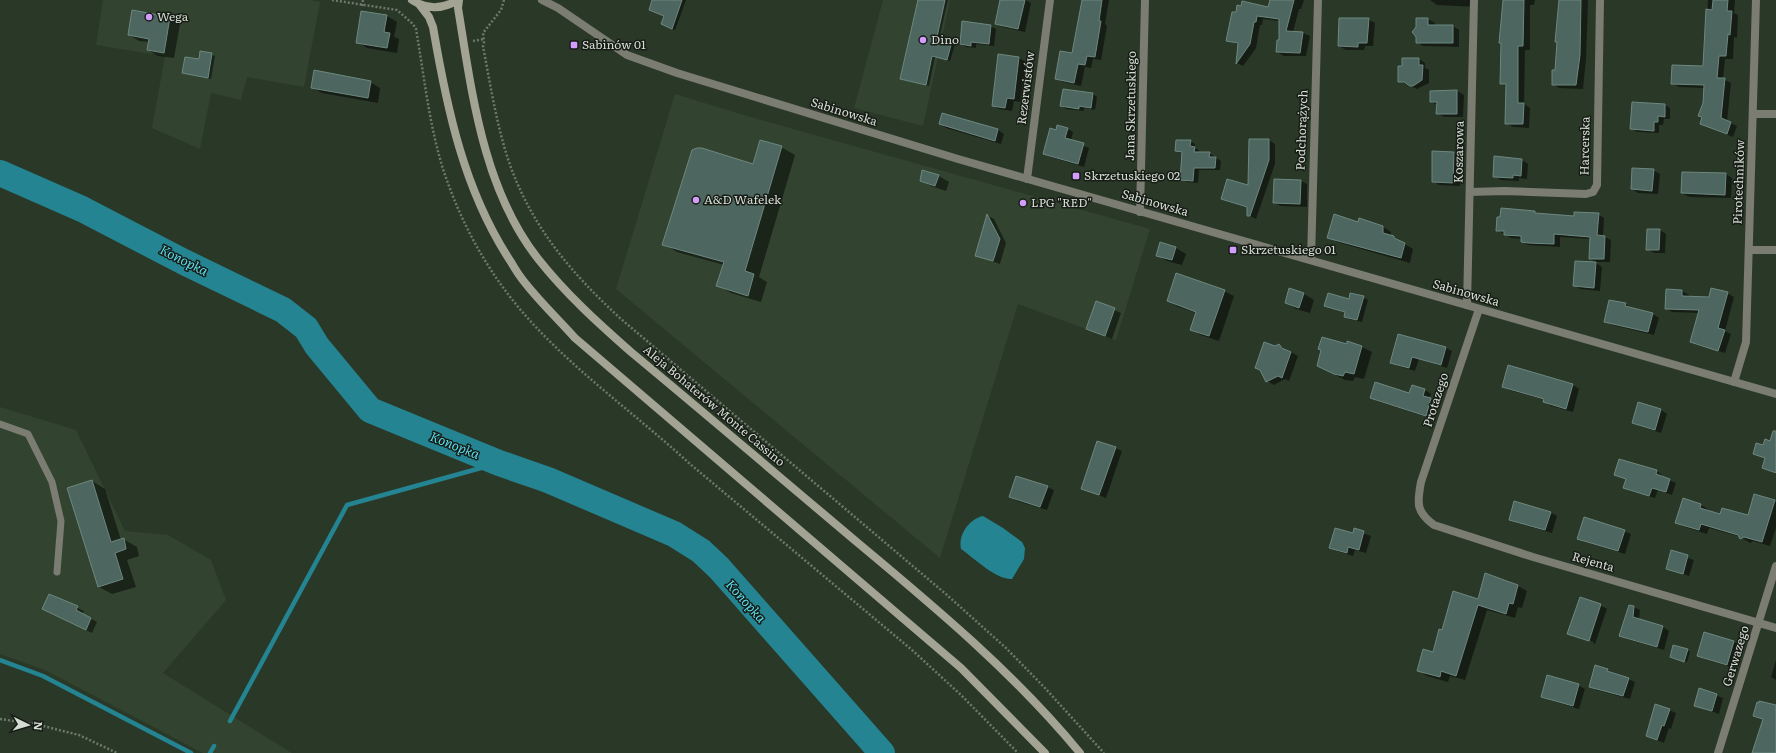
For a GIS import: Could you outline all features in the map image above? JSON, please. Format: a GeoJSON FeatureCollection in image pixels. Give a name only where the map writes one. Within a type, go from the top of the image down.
{"type":"FeatureCollection","features":[{"type":"Feature","properties":{"kind":"main road"},"geometry":{"type":"LineString","coordinates":[[416,2],[429,7],[440,8],[459,0]]}},
{"type":"Feature","properties":{"kind":"main road","name":"Aleja Bohaterów Monte Cassino"},"geometry":{"type":"LineString","coordinates":[[459,0],[458,8],[466,58],[487,161],[519,230],[538,258],[577,302],[631,352],[910,586],[981,648],[1063,732],[1080,753]]}},
{"type":"Feature","properties":{"kind":"main road"},"geometry":{"type":"LineString","coordinates":[[416,2],[429,17],[433,27],[452,121],[465,168],[479,204],[498,243],[525,284],[575,338],[962,668],[1045,753]]}},
{"type":"Feature","properties":{"kind":"street","name":"Sabinowska"},"geometry":{"type":"LineString","coordinates":[[542,0],[558,8],[607,42],[634,58],[677,73],[1027,179],[1776,394]]}},
{"type":"Feature","properties":{"kind":"street","name":"Rezerwistów"},"geometry":{"type":"LineString","coordinates":[[1027,179],[1050,0]]}},
{"type":"Feature","properties":{"kind":"street","name":"Jana Skrzetuskiego"},"geometry":{"type":"LineString","coordinates":[[1140,212],[1145,0]]}},
{"type":"Feature","properties":{"kind":"street","name":"Podchorążych"},"geometry":{"type":"LineString","coordinates":[[1310,260],[1318,0]]}},
{"type":"Feature","properties":{"kind":"street","name":"Koszarowa"},"geometry":{"type":"LineString","coordinates":[[1467,305],[1474,0]]}},
{"type":"Feature","properties":{"kind":"street","name":"Harcerska"},"geometry":{"type":"LineString","coordinates":[[1470,192],[1504,191],[1586,194],[1593,192],[1597,185],[1600,0]]}},
{"type":"Feature","properties":{"kind":"street","name":"Pirotechników"},"geometry":{"type":"LineString","coordinates":[[1734,382],[1746,342],[1756,0]]}},
{"type":"Feature","properties":{"kind":"street"},"geometry":{"type":"LineString","coordinates":[[1753,114],[1776,114]]}},
{"type":"Feature","properties":{"kind":"street"},"geometry":{"type":"LineString","coordinates":[[1749,250],[1776,250]]}},
{"type":"Feature","properties":{"kind":"street","name":"Protazego"},"geometry":{"type":"LineString","coordinates":[[1418,500],[1421,482],[1479,309]]}},
{"type":"Feature","properties":{"kind":"street","name":"Rejenta"},"geometry":{"type":"LineString","coordinates":[[1418,500],[1420,512],[1434,525],[1533,557],[1776,628]]}},
{"type":"Feature","properties":{"kind":"street","name":"Gerwazego"},"geometry":{"type":"LineString","coordinates":[[1718,753],[1776,566]]}},
{"type":"Feature","properties":{"kind":"lane"},"geometry":{"type":"LineString","coordinates":[[0,424],[28,434],[52,482],[61,521],[57,572]]}},
{"type":"Feature","properties":{"kind":"path"},"geometry":{"type":"LineString","coordinates":[[332,0],[362,6],[397,10],[413,24],[416,29],[422,61]]}},
{"type":"Feature","properties":{"kind":"path"},"geometry":{"type":"LineString","coordinates":[[362,6],[363,0]]}},
{"type":"Feature","properties":{"kind":"path"},"geometry":{"type":"LineString","coordinates":[[504,0],[501,10],[483,33],[484,40],[482,46],[499,129],[513,171],[531,212],[546,236],[576,275],[622,319],[947,595],[1006,648],[1104,753]]}},
{"type":"Feature","properties":{"kind":"path"},"geometry":{"type":"LineString","coordinates":[[470,41],[484,40]]}},
{"type":"Feature","properties":{"kind":"path"},"geometry":{"type":"LineString","coordinates":[[0,719],[35,724],[79,735],[117,753]]}},
{"type":"Feature","properties":{"kind":"shaded area"},"geometry":{"type":"Polygon","coordinates":[[[103,0],[310,0],[320,2],[304,87],[247,77],[241,100],[211,93],[200,149],[152,128],[165,56],[96,45],[103,0]]]}},
{"type":"Feature","properties":{"kind":"shaded area"},"geometry":{"type":"Polygon","coordinates":[[[883,0],[950,0],[923,126],[854,108],[883,0]]]}},
{"type":"Feature","properties":{"kind":"shaded area"},"geometry":{"type":"Polygon","coordinates":[[[675,94],[754,118],[1150,229],[1116,340],[1018,304],[940,558],[616,289],[675,94]]]}},
{"type":"Feature","properties":{"kind":"shaded area"},"geometry":{"type":"Polygon","coordinates":[[[0,407],[76,430],[125,531],[168,535],[211,560],[226,600],[163,673],[292,753],[203,753],[45,670],[0,654],[0,407]]]}},
{"type":"Feature","properties":{"kind":"water"},"geometry":{"type":"Polygon","coordinates":[[[983,516],[1022,542],[1025,548],[1024,559],[1012,579],[999,576],[985,568],[961,549],[961,538],[966,528],[973,520],[983,516]]]}},
{"type":"Feature","properties":{"kind":"building"},"geometry":{"type":"Polygon","coordinates":[[[652,0],[682,0],[672,29],[661,24],[664,16],[649,10],[652,0]]]}},
{"type":"Feature","properties":{"kind":"building","name":"Dino"},"geometry":{"type":"Polygon","coordinates":[[[918,0],[945,0],[937,37],[952,41],[947,60],[932,56],[926,85],[900,79],[918,0]]]}},
{"type":"Feature","properties":{"kind":"building"},"geometry":{"type":"Polygon","coordinates":[[[1000,0],[1025,0],[1018,29],[995,24],[1000,0]]]}},
{"type":"Feature","properties":{"kind":"building"},"geometry":{"type":"Polygon","coordinates":[[[1082,0],[1102,0],[1099,21],[1101,21],[1095,57],[1087,56],[1085,65],[1078,64],[1074,83],[1055,79],[1060,51],[1072,53],[1082,0]]]}},
{"type":"Feature","properties":{"kind":"building"},"geometry":{"type":"Polygon","coordinates":[[[1270,0],[1294,0],[1286,31],[1303,32],[1300,53],[1276,52],[1277,40],[1279,40],[1279,19],[1257,16],[1256,22],[1254,22],[1250,44],[1236,64],[1238,43],[1226,41],[1232,12],[1236,12],[1237,5],[1241,6],[1242,1],[1268,7],[1270,0]]]}},
{"type":"Feature","properties":{"kind":"building"},"geometry":{"type":"Polygon","coordinates":[[[1503,0],[1524,0],[1523,46],[1518,46],[1518,103],[1524,103],[1523,124],[1505,124],[1506,84],[1500,84],[1501,43],[1499,43],[1503,0]]]}},
{"type":"Feature","properties":{"kind":"building"},"geometry":{"type":"Polygon","coordinates":[[[1559,0],[1581,0],[1580,55],[1576,85],[1552,85],[1552,70],[1555,70],[1557,42],[1555,42],[1559,0]]]}},
{"type":"Feature","properties":{"kind":"building"},"geometry":{"type":"Polygon","coordinates":[[[1713,0],[1728,0],[1727,11],[1732,11],[1726,56],[1719,56],[1717,78],[1725,78],[1721,118],[1731,122],[1727,134],[1700,124],[1702,117],[1698,116],[1703,103],[1704,85],[1671,84],[1672,65],[1703,66],[1706,9],[1712,10],[1713,0]]]}},
{"type":"Feature","properties":{"kind":"building"},"geometry":{"type":"Polygon","coordinates":[[[132,10],[170,17],[164,53],[147,50],[149,39],[128,35],[132,10]]]}},
{"type":"Feature","properties":{"kind":"building"},"geometry":{"type":"Polygon","coordinates":[[[361,11],[387,15],[384,32],[390,33],[387,48],[356,43],[361,11]]]}},
{"type":"Feature","properties":{"kind":"building"},"geometry":{"type":"Polygon","coordinates":[[[1339,18],[1369,18],[1367,43],[1358,43],[1358,47],[1338,46],[1339,18]]]}},
{"type":"Feature","properties":{"kind":"building"},"geometry":{"type":"Polygon","coordinates":[[[1416,18],[1428,18],[1428,25],[1453,25],[1453,43],[1416,43],[1416,37],[1412,32],[1416,27],[1416,18]]]}},
{"type":"Feature","properties":{"kind":"building"},"geometry":{"type":"Polygon","coordinates":[[[962,21],[991,25],[989,44],[971,42],[971,46],[960,44],[962,21]]]}},
{"type":"Feature","properties":{"kind":"building"},"geometry":{"type":"Polygon","coordinates":[[[200,51],[212,53],[208,78],[182,73],[185,57],[199,59],[200,51]]]}},
{"type":"Feature","properties":{"kind":"building"},"geometry":{"type":"Polygon","coordinates":[[[998,54],[1019,57],[1014,99],[1007,98],[1005,108],[992,106],[998,54]]]}},
{"type":"Feature","properties":{"kind":"building"},"geometry":{"type":"Polygon","coordinates":[[[1402,58],[1419,58],[1419,65],[1423,65],[1422,80],[1413,86],[1410,86],[1404,82],[1398,82],[1398,66],[1402,66],[1402,58]]]}},
{"type":"Feature","properties":{"kind":"building"},"geometry":{"type":"Polygon","coordinates":[[[314,70],[371,81],[368,98],[311,88],[314,70]]]}},
{"type":"Feature","properties":{"kind":"building"},"geometry":{"type":"Polygon","coordinates":[[[1063,89],[1093,93],[1091,108],[1079,106],[1079,109],[1060,106],[1063,89]]]}},
{"type":"Feature","properties":{"kind":"building"},"geometry":{"type":"Polygon","coordinates":[[[1457,90],[1457,114],[1436,114],[1437,102],[1430,102],[1430,91],[1457,90]]]}},
{"type":"Feature","properties":{"kind":"building"},"geometry":{"type":"Polygon","coordinates":[[[1632,102],[1665,104],[1665,117],[1658,116],[1658,122],[1654,122],[1654,131],[1630,129],[1632,102]]]}},
{"type":"Feature","properties":{"kind":"building"},"geometry":{"type":"Polygon","coordinates":[[[942,113],[998,129],[995,141],[939,124],[942,113]]]}},
{"type":"Feature","properties":{"kind":"building"},"geometry":{"type":"Polygon","coordinates":[[[1057,125],[1068,128],[1065,138],[1084,143],[1078,164],[1043,154],[1050,128],[1056,130],[1057,125]]]}},
{"type":"Feature","properties":{"kind":"building"},"geometry":{"type":"Polygon","coordinates":[[[1249,139],[1269,139],[1269,160],[1250,216],[1247,216],[1247,207],[1221,199],[1227,179],[1248,185],[1249,139]]]}},
{"type":"Feature","properties":{"kind":"building"},"geometry":{"type":"Polygon","coordinates":[[[760,140],[782,146],[745,271],[754,274],[748,296],[716,286],[724,262],[662,245],[692,150],[702,148],[753,164],[760,140]]]}},
{"type":"Feature","properties":{"kind":"building"},"geometry":{"type":"Polygon","coordinates":[[[1176,140],[1191,140],[1190,146],[1195,147],[1194,152],[1210,152],[1209,157],[1216,157],[1215,168],[1194,168],[1193,181],[1180,180],[1182,152],[1175,151],[1176,140]]]}},
{"type":"Feature","properties":{"kind":"building"},"geometry":{"type":"Polygon","coordinates":[[[1432,151],[1454,152],[1453,183],[1432,182],[1432,151]]]}},
{"type":"Feature","properties":{"kind":"building"},"geometry":{"type":"Polygon","coordinates":[[[1494,156],[1522,159],[1521,176],[1513,175],[1513,178],[1493,177],[1494,156]]]}},
{"type":"Feature","properties":{"kind":"building"},"geometry":{"type":"Polygon","coordinates":[[[1632,168],[1654,169],[1652,191],[1631,189],[1632,168]]]}},
{"type":"Feature","properties":{"kind":"building"},"geometry":{"type":"Polygon","coordinates":[[[922,170],[939,175],[935,186],[920,181],[922,170]]]}},
{"type":"Feature","properties":{"kind":"building"},"geometry":{"type":"Polygon","coordinates":[[[1682,172],[1726,173],[1725,195],[1681,193],[1682,172]]]}},
{"type":"Feature","properties":{"kind":"building"},"geometry":{"type":"Polygon","coordinates":[[[1274,179],[1301,180],[1300,204],[1273,203],[1274,179]]]}},
{"type":"Feature","properties":{"kind":"building"},"geometry":{"type":"Polygon","coordinates":[[[1501,208],[1535,211],[1535,213],[1574,216],[1574,212],[1599,213],[1597,235],[1605,236],[1604,259],[1589,259],[1590,237],[1554,234],[1554,244],[1521,242],[1521,236],[1504,235],[1504,231],[1496,231],[1497,217],[1500,217],[1501,208]]]}},
{"type":"Feature","properties":{"kind":"building"},"geometry":{"type":"Polygon","coordinates":[[[987,214],[1000,239],[993,261],[975,256],[987,214]]]}},
{"type":"Feature","properties":{"kind":"building"},"geometry":{"type":"Polygon","coordinates":[[[1334,214],[1358,222],[1359,218],[1383,226],[1383,233],[1394,236],[1394,238],[1405,243],[1401,258],[1327,238],[1334,214]]]}},
{"type":"Feature","properties":{"kind":"building"},"geometry":{"type":"Polygon","coordinates":[[[1647,229],[1660,229],[1659,250],[1646,250],[1647,229]]]}},
{"type":"Feature","properties":{"kind":"building"},"geometry":{"type":"Polygon","coordinates":[[[1160,242],[1176,247],[1172,260],[1156,256],[1160,242]]]}},
{"type":"Feature","properties":{"kind":"building"},"geometry":{"type":"Polygon","coordinates":[[[1575,261],[1596,262],[1594,288],[1573,286],[1575,261]]]}},
{"type":"Feature","properties":{"kind":"building"},"geometry":{"type":"Polygon","coordinates":[[[1176,273],[1225,290],[1209,336],[1190,330],[1196,312],[1167,301],[1176,273]]]}},
{"type":"Feature","properties":{"kind":"building"},"geometry":{"type":"Polygon","coordinates":[[[1289,288],[1304,293],[1299,308],[1285,303],[1289,288]]]}},
{"type":"Feature","properties":{"kind":"building"},"geometry":{"type":"Polygon","coordinates":[[[1711,288],[1728,292],[1718,328],[1725,330],[1718,351],[1690,342],[1699,310],[1665,309],[1666,289],[1682,290],[1682,296],[1709,297],[1711,288]]]}},
{"type":"Feature","properties":{"kind":"building"},"geometry":{"type":"Polygon","coordinates":[[[1328,293],[1349,299],[1350,293],[1364,296],[1357,320],[1344,317],[1345,312],[1324,306],[1328,293]]]}},
{"type":"Feature","properties":{"kind":"building"},"geometry":{"type":"Polygon","coordinates":[[[1609,300],[1626,303],[1625,306],[1653,313],[1648,332],[1604,322],[1609,300]]]}},
{"type":"Feature","properties":{"kind":"building"},"geometry":{"type":"Polygon","coordinates":[[[1096,301],[1115,308],[1105,336],[1086,329],[1096,301]]]}},
{"type":"Feature","properties":{"kind":"building"},"geometry":{"type":"Polygon","coordinates":[[[1398,334],[1446,347],[1441,365],[1412,357],[1409,368],[1390,363],[1398,334]]]}},
{"type":"Feature","properties":{"kind":"building"},"geometry":{"type":"Polygon","coordinates":[[[1322,337],[1347,344],[1347,341],[1362,346],[1354,374],[1345,372],[1343,376],[1334,374],[1317,366],[1321,350],[1318,349],[1322,337]]]}},
{"type":"Feature","properties":{"kind":"building"},"geometry":{"type":"Polygon","coordinates":[[[1264,342],[1275,346],[1279,344],[1282,348],[1291,352],[1282,378],[1278,376],[1266,382],[1260,370],[1255,368],[1264,342]]]}},
{"type":"Feature","properties":{"kind":"building"},"geometry":{"type":"Polygon","coordinates":[[[1508,365],[1573,384],[1566,409],[1543,402],[1544,399],[1502,387],[1508,365]]]}},
{"type":"Feature","properties":{"kind":"building"},"geometry":{"type":"Polygon","coordinates":[[[1375,382],[1409,393],[1412,385],[1425,389],[1423,396],[1431,398],[1426,416],[1370,398],[1375,382]]]}},
{"type":"Feature","properties":{"kind":"building"},"geometry":{"type":"Polygon","coordinates":[[[1638,402],[1661,409],[1655,430],[1632,423],[1638,402]]]}},
{"type":"Feature","properties":{"kind":"building"},"geometry":{"type":"Polygon","coordinates":[[[1773,431],[1776,431],[1776,473],[1762,468],[1765,458],[1753,454],[1756,443],[1763,445],[1765,439],[1770,441],[1773,431]]]}},
{"type":"Feature","properties":{"kind":"building"},"geometry":{"type":"Polygon","coordinates":[[[1097,441],[1116,447],[1099,495],[1081,489],[1097,441]]]}},
{"type":"Feature","properties":{"kind":"building"},"geometry":{"type":"Polygon","coordinates":[[[1619,459],[1657,470],[1656,474],[1670,479],[1666,492],[1652,488],[1649,496],[1623,488],[1626,479],[1614,475],[1619,459]]]}},
{"type":"Feature","properties":{"kind":"building"},"geometry":{"type":"Polygon","coordinates":[[[1016,476],[1048,486],[1040,507],[1009,497],[1016,476]]]}},
{"type":"Feature","properties":{"kind":"building"},"geometry":{"type":"Polygon","coordinates":[[[92,480],[111,542],[124,538],[126,549],[115,553],[123,579],[98,587],[67,488],[92,480]]]}},
{"type":"Feature","properties":{"kind":"building"},"geometry":{"type":"Polygon","coordinates":[[[1754,494],[1775,500],[1762,542],[1744,537],[1740,539],[1738,535],[1701,524],[1699,530],[1675,523],[1683,498],[1701,504],[1700,508],[1720,514],[1722,508],[1748,515],[1754,494]]]}},
{"type":"Feature","properties":{"kind":"building"},"geometry":{"type":"Polygon","coordinates":[[[1514,501],[1551,512],[1545,530],[1509,520],[1514,501]]]}},
{"type":"Feature","properties":{"kind":"building"},"geometry":{"type":"Polygon","coordinates":[[[1584,517],[1625,530],[1618,551],[1577,539],[1584,517]]]}},
{"type":"Feature","properties":{"kind":"building"},"geometry":{"type":"Polygon","coordinates":[[[1335,528],[1353,533],[1354,528],[1364,531],[1359,550],[1348,547],[1347,553],[1329,548],[1335,528]]]}},
{"type":"Feature","properties":{"kind":"building"},"geometry":{"type":"Polygon","coordinates":[[[1671,550],[1688,555],[1683,574],[1666,569],[1671,550]]]}},
{"type":"Feature","properties":{"kind":"building"},"geometry":{"type":"Polygon","coordinates":[[[1485,573],[1518,585],[1513,604],[1509,603],[1506,614],[1478,605],[1456,676],[1441,671],[1440,677],[1417,671],[1423,649],[1433,652],[1439,629],[1442,630],[1453,591],[1478,599],[1485,573]]]}},
{"type":"Feature","properties":{"kind":"building"},"geometry":{"type":"Polygon","coordinates":[[[49,594],[78,606],[76,610],[91,618],[86,630],[42,609],[49,594]]]}},
{"type":"Feature","properties":{"kind":"building"},"geometry":{"type":"Polygon","coordinates":[[[1580,597],[1601,604],[1589,641],[1567,634],[1580,597]]]}},
{"type":"Feature","properties":{"kind":"building"},"geometry":{"type":"Polygon","coordinates":[[[1629,605],[1634,606],[1633,617],[1663,626],[1657,647],[1619,636],[1629,605]]]}},
{"type":"Feature","properties":{"kind":"building"},"geometry":{"type":"Polygon","coordinates":[[[1704,632],[1734,641],[1727,665],[1697,656],[1704,632]]]}},
{"type":"Feature","properties":{"kind":"building"},"geometry":{"type":"Polygon","coordinates":[[[1673,645],[1688,649],[1684,662],[1670,657],[1673,645]]]}},
{"type":"Feature","properties":{"kind":"building"},"geometry":{"type":"Polygon","coordinates":[[[1595,665],[1608,669],[1607,671],[1629,678],[1623,696],[1589,687],[1595,665]]]}},
{"type":"Feature","properties":{"kind":"building"},"geometry":{"type":"Polygon","coordinates":[[[1547,675],[1579,684],[1573,706],[1541,697],[1547,675]]]}},
{"type":"Feature","properties":{"kind":"building"},"geometry":{"type":"Polygon","coordinates":[[[1699,688],[1717,694],[1712,711],[1694,706],[1699,688]]]}},
{"type":"Feature","properties":{"kind":"building"},"geometry":{"type":"Polygon","coordinates":[[[1759,701],[1776,705],[1776,753],[1752,753],[1763,719],[1753,716],[1757,702],[1759,703],[1759,701]]]}},
{"type":"Feature","properties":{"kind":"building"},"geometry":{"type":"Polygon","coordinates":[[[1655,704],[1670,709],[1657,740],[1646,736],[1655,704]]]}},
{"type":"Feature","properties":{"kind":"waterway","name":"Konopka"},"geometry":{"type":"LineString","coordinates":[[0,173],[82,209],[184,262],[283,310],[306,328],[317,346],[370,410],[499,463],[548,480],[674,534],[701,551],[719,568],[882,753]]}},
{"type":"Feature","properties":{"kind":"waterway"},"geometry":{"type":"LineString","coordinates":[[230,721],[347,505],[499,463]]}},
{"type":"Feature","properties":{"kind":"waterway"},"geometry":{"type":"LineString","coordinates":[[0,660],[43,676],[191,753]]}},
{"type":"Feature","properties":{"kind":"waterway"},"geometry":{"type":"LineString","coordinates":[[210,753],[214,746]]}},
{"type":"Feature","properties":{"kind":"place","name":"Wega"},"geometry":{"type":"Point","coordinates":[149,17]}},
{"type":"Feature","properties":{"kind":"place","name":"Dino"},"geometry":{"type":"Point","coordinates":[923,40]}},
{"type":"Feature","properties":{"kind":"place","name":"Sabinów 01"},"geometry":{"type":"Point","coordinates":[574,45]}},
{"type":"Feature","properties":{"kind":"place","name":"Skrzetuskiego 02"},"geometry":{"type":"Point","coordinates":[1076,176]}},
{"type":"Feature","properties":{"kind":"place","name":"A&D Wafelek"},"geometry":{"type":"Point","coordinates":[696,200]}},
{"type":"Feature","properties":{"kind":"place","name":"LPG \"RED\""},"geometry":{"type":"Point","coordinates":[1023,203]}},
{"type":"Feature","properties":{"kind":"place","name":"Skrzetuskiego 01"},"geometry":{"type":"Point","coordinates":[1233,250]}}]}
